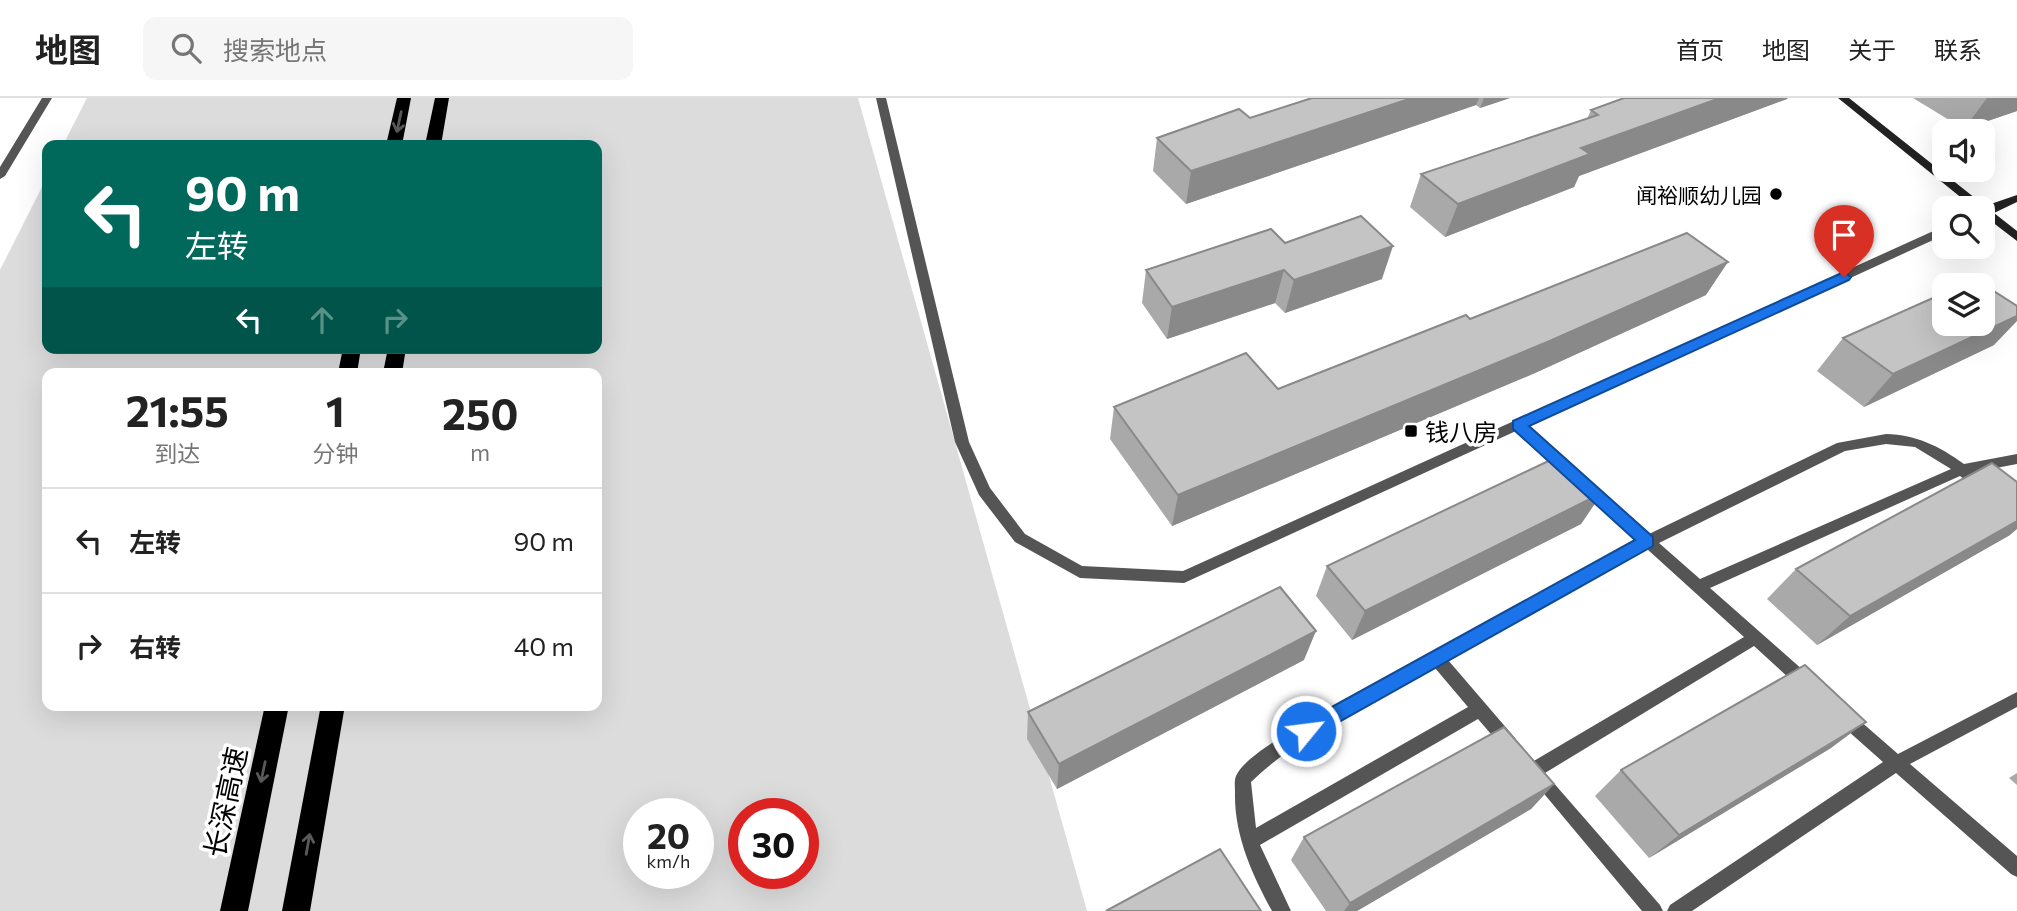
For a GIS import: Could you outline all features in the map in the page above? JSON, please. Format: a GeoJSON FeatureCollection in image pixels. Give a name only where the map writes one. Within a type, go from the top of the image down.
{"type":"FeatureCollection","features":[{"type":"Feature","properties":{"kind":"highway"},"geometry":{"type":"LineString","coordinates":[[395,140],[404,98]]}},
{"type":"Feature","properties":{"kind":"highway"},"geometry":{"type":"LineString","coordinates":[[434,140],[442,98]]}},
{"type":"Feature","properties":{"kind":"highway","name":"长深高速"},"geometry":{"type":"LineString","coordinates":[[234,911],[276,711]]}},
{"type":"Feature","properties":{"kind":"highway"},"geometry":{"type":"LineString","coordinates":[[296,911],[332,711]]}},
{"type":"Feature","properties":{"kind":"street"},"geometry":{"type":"LineString","coordinates":[[0,176],[47,98]]}},
{"type":"Feature","properties":{"kind":"street"},"geometry":{"type":"LineString","coordinates":[[881,98],[962,442],[984,491],[1020,538],[1080,572],[1184,577],[1932,236]]}},
{"type":"Feature","properties":{"kind":"street"},"geometry":{"type":"LineString","coordinates":[[1843,98],[1964,196]]}},
{"type":"Feature","properties":{"kind":"street"},"geometry":{"type":"LineString","coordinates":[[1995,206],[2017,198]]}},
{"type":"Feature","properties":{"kind":"street"},"geometry":{"type":"LineString","coordinates":[[1995,220],[2017,237]]}},
{"type":"Feature","properties":{"kind":"street"},"geometry":{"type":"LineString","coordinates":[[1518,425],[1815,691]]}},
{"type":"Feature","properties":{"kind":"street"},"geometry":{"type":"LineString","coordinates":[[1282,911],[1259,869],[1242,815],[1243,779],[1268,755],[1306,731],[1647,542],[1842,447],[1876,437],[1907,438],[1934,450],[1995,495]]}},
{"type":"Feature","properties":{"kind":"street"},"geometry":{"type":"LineString","coordinates":[[1697,587],[1961,470],[2017,459]]}},
{"type":"Feature","properties":{"kind":"street"},"geometry":{"type":"LineString","coordinates":[[1533,771],[1755,638]]}},
{"type":"Feature","properties":{"kind":"street"},"geometry":{"type":"LineString","coordinates":[[1437,659],[1654,911]]}},
{"type":"Feature","properties":{"kind":"street"},"geometry":{"type":"LineString","coordinates":[[1676,911],[1896,763],[2017,699]]}},
{"type":"Feature","properties":{"kind":"street"},"geometry":{"type":"LineString","coordinates":[[1250,841],[1480,709]]}},
{"type":"Feature","properties":{"kind":"street"},"geometry":{"type":"LineString","coordinates":[[1836,709],[2017,868]]}},
{"type":"Feature","properties":{"kind":"shaded area"},"geometry":{"type":"Polygon","coordinates":[[[87,98],[858,98],[1087,911],[0,911],[0,270],[42,187],[42,354],[602,354],[602,140],[66,140],[87,98]]]}},
{"type":"Feature","properties":{"kind":"building"},"geometry":{"type":"Polygon","coordinates":[[[1312,98],[1412,98],[1191,171],[1157,138],[1239,109],[1250,118],[1312,98]]]}},
{"type":"Feature","properties":{"kind":"building"},"geometry":{"type":"Polygon","coordinates":[[[1624,98],[1720,98],[1581,148],[1590,154],[1458,204],[1421,174],[1598,115],[1591,110],[1624,98]]]}},
{"type":"Feature","properties":{"kind":"building"},"geometry":{"type":"Polygon","coordinates":[[[1361,216],[1393,246],[1294,280],[1284,270],[1172,307],[1146,270],[1271,229],[1285,243],[1361,216]]]}},
{"type":"Feature","properties":{"kind":"building"},"geometry":{"type":"Polygon","coordinates":[[[1687,233],[1728,262],[1552,340],[1178,495],[1114,407],[1246,353],[1278,389],[1466,315],[1470,319],[1687,233]]]}},
{"type":"Feature","properties":{"kind":"building"},"geometry":{"type":"Polygon","coordinates":[[[1995,292],[2017,306],[2017,316],[1995,326],[1995,292]]]}},
{"type":"Feature","properties":{"kind":"building"},"geometry":{"type":"Polygon","coordinates":[[[1932,298],[1932,336],[1974,336],[1893,374],[1843,338],[1932,298]]]}},
{"type":"Feature","properties":{"kind":"building"},"geometry":{"type":"Polygon","coordinates":[[[1561,455],[1602,493],[1365,611],[1327,566],[1561,455]]]}},
{"type":"Feature","properties":{"kind":"building"},"geometry":{"type":"Polygon","coordinates":[[[1992,463],[2017,482],[2017,521],[1850,616],[1796,569],[1992,463]]]}},
{"type":"Feature","properties":{"kind":"building"},"geometry":{"type":"Polygon","coordinates":[[[1280,587],[1316,631],[1059,764],[1028,712],[1280,587]]]}},
{"type":"Feature","properties":{"kind":"building"},"geometry":{"type":"Polygon","coordinates":[[[1805,665],[1866,722],[1679,835],[1621,770],[1805,665]]]}},
{"type":"Feature","properties":{"kind":"building"},"geometry":{"type":"Polygon","coordinates":[[[1504,727],[1554,784],[1350,903],[1304,837],[1504,727]]]}},
{"type":"Feature","properties":{"kind":"building"},"geometry":{"type":"Polygon","coordinates":[[[1220,849],[1261,911],[1106,911],[1220,849]]]}},
{"type":"Feature","properties":{"kind":"place","name":"闻裕顺幼儿园"},"geometry":{"type":"Point","coordinates":[1776,194]}},
{"type":"Feature","properties":{"kind":"place","name":"钱八房"},"geometry":{"type":"Point","coordinates":[1411,431]}},
{"type":"Feature","properties":{"kind":"route"},"geometry":{"type":"LineString","coordinates":[[1306,731],[1647,542],[1518,425],[1844,277]]}}]}
